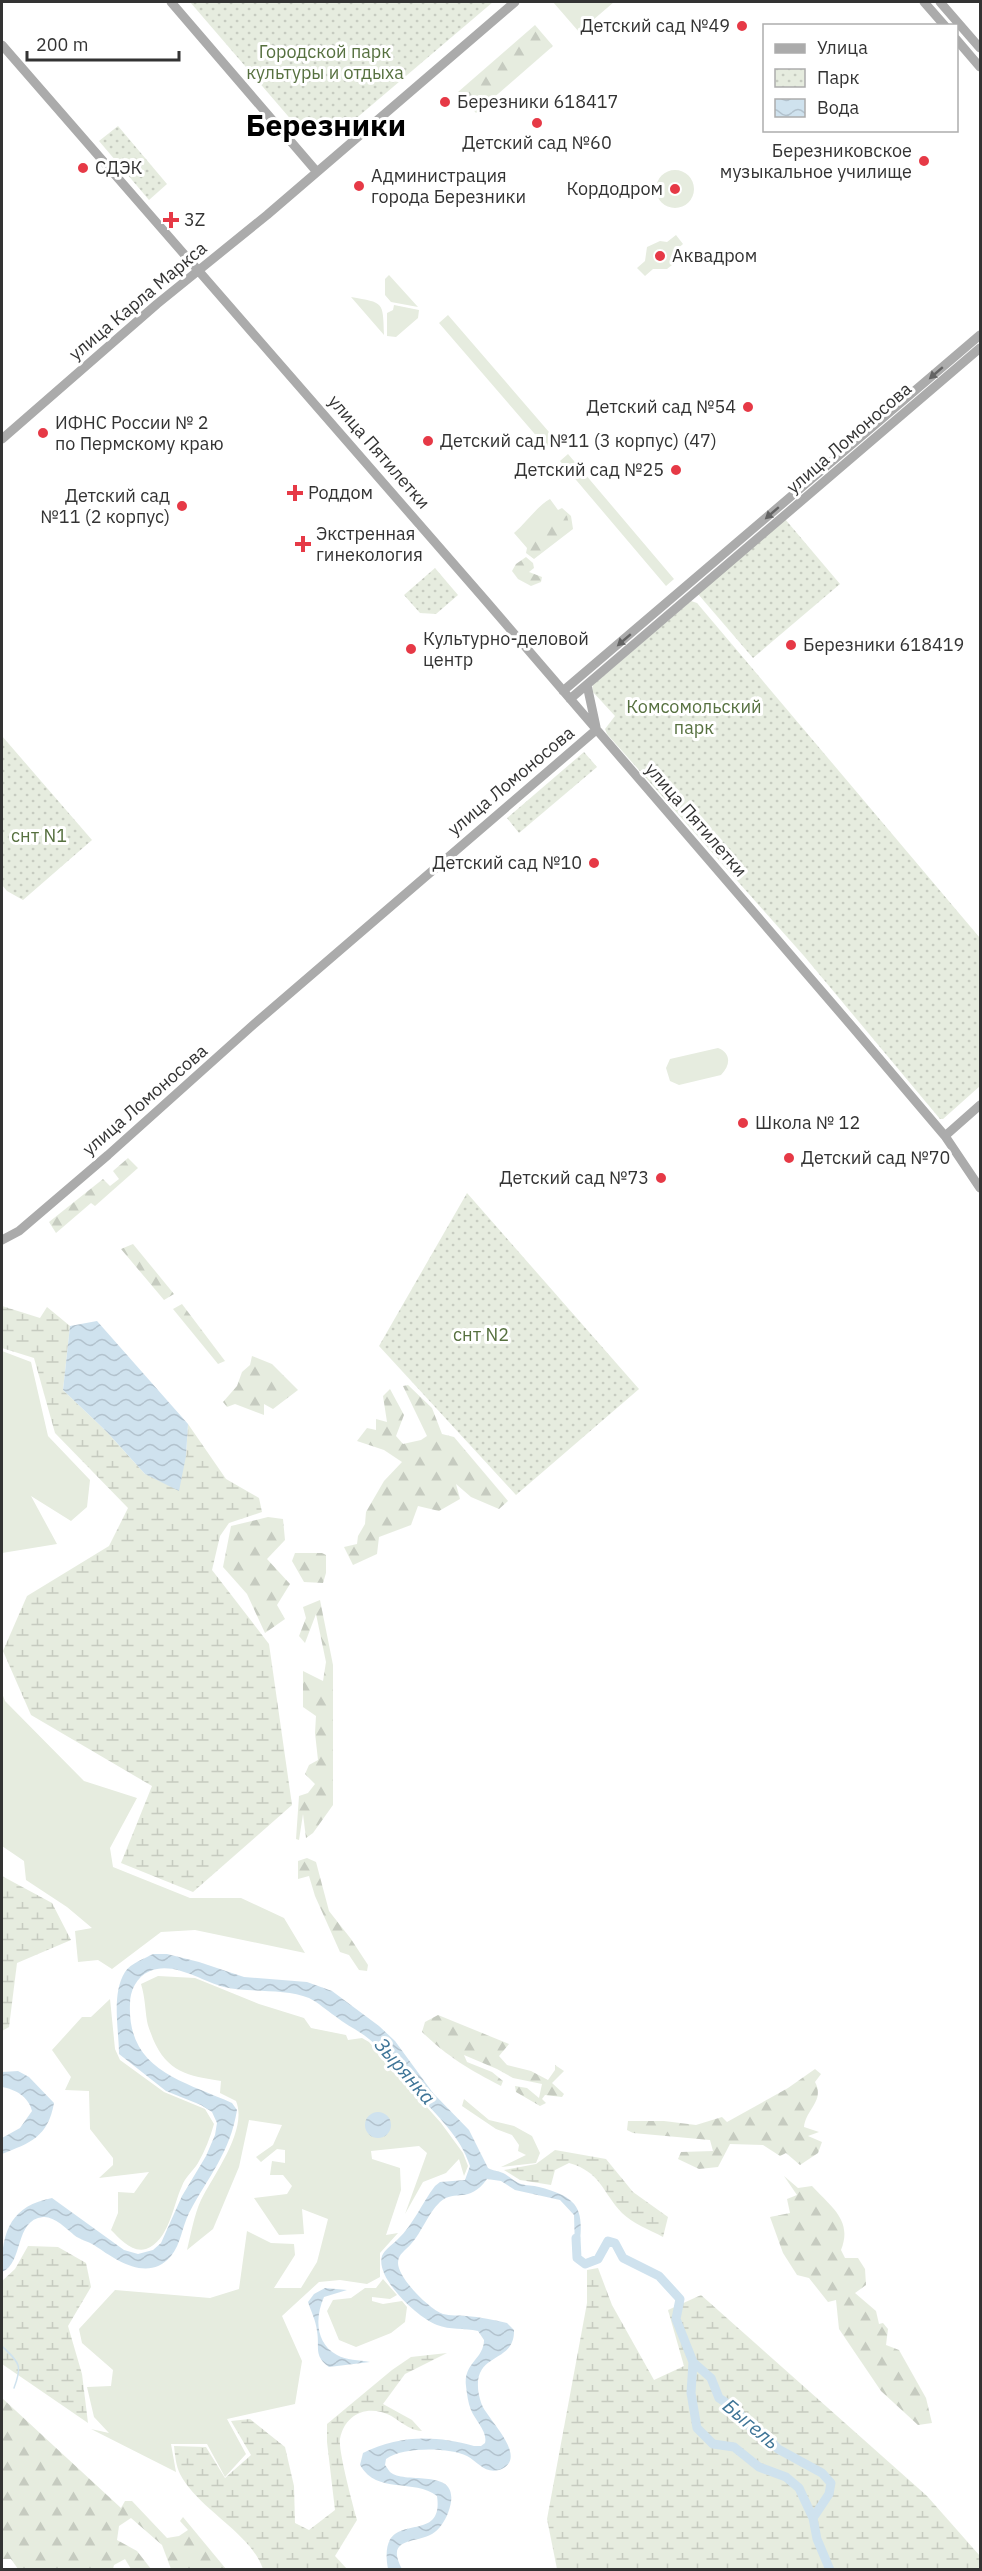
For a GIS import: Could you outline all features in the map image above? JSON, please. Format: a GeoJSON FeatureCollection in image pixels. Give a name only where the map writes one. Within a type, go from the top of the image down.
{"type":"FeatureCollection","features":[{"type":"Feature","properties":{"kind":"main road"},"geometry":{"type":"LineString","coordinates":[[171,2],[317,172]]}},
{"type":"Feature","properties":{"kind":"main road","name":"улица Карла Маркса"},"geometry":{"type":"LineString","coordinates":[[2,439],[157,304],[317,172],[515,2]]}},
{"type":"Feature","properties":{"kind":"main road"},"geometry":{"type":"LineString","coordinates":[[924,2],[943,24]]}},
{"type":"Feature","properties":{"kind":"main road"},"geometry":{"type":"LineString","coordinates":[[937,17],[943,5],[981,48]]}},
{"type":"Feature","properties":{"kind":"main road"},"geometry":{"type":"LineString","coordinates":[[958,40],[981,67]]}},
{"type":"Feature","properties":{"kind":"main road","name":"улица Пятилетки"},"geometry":{"type":"LineString","coordinates":[[2,45],[570,699],[945,1136],[981,1188]]}},
{"type":"Feature","properties":{"kind":"main road","name":"улица Ломоносова"},"geometry":{"type":"LineString","coordinates":[[589,679],[981,335]]}},
{"type":"Feature","properties":{"kind":"main road","name":"улица Ломоносова"},"geometry":{"type":"LineString","coordinates":[[563,691],[589,679],[981,348]]}},
{"type":"Feature","properties":{"kind":"main road"},"geometry":{"type":"LineString","coordinates":[[570,699],[589,679]]}},
{"type":"Feature","properties":{"kind":"main road","name":"улица Ломоносова"},"geometry":{"type":"LineString","coordinates":[[2,1240],[19,1231],[498,812],[596,730],[589,679]]}},
{"type":"Feature","properties":{"kind":"main road"},"geometry":{"type":"LineString","coordinates":[[945,1136],[981,1105]]}},
{"type":"Feature","properties":{"kind":"green space","name":"Городской парк культуры и отдыха"},"geometry":{"type":"Polygon","coordinates":[[[190,2],[493,2],[333,138],[319,132],[306,137],[190,2]]]}},
{"type":"Feature","properties":{"kind":"green space"},"geometry":{"type":"Polygon","coordinates":[[[553,2],[614,2],[579,32],[553,2]]]}},
{"type":"Feature","properties":{"kind":"green space"},"geometry":{"type":"Polygon","coordinates":[[[535,25],[553,46],[476,113],[458,92],[535,25]]]}},
{"type":"Feature","properties":{"kind":"green space"},"geometry":{"type":"Polygon","coordinates":[[[118,126],[167,184],[149,200],[99,141],[118,126]]]}},
{"type":"Feature","properties":{"kind":"green space","name":"Кордодром"},"geometry":{"type":"Polygon","coordinates":[[[675,170],[689,175],[694,189],[689,203],[675,208],[661,203],[656,189],[661,175],[675,170]]]}},
{"type":"Feature","properties":{"kind":"green space","name":"Аквадром"},"geometry":{"type":"Polygon","coordinates":[[[676,235],[683,244],[675,251],[672,265],[667,269],[653,269],[645,276],[637,268],[645,261],[647,247],[660,241],[667,242],[676,235]]]}},
{"type":"Feature","properties":{"kind":"green space"},"geometry":{"type":"Polygon","coordinates":[[[389,275],[418,307],[391,302],[385,295],[385,279],[389,275]]]}},
{"type":"Feature","properties":{"kind":"green space"},"geometry":{"type":"Polygon","coordinates":[[[351,297],[370,301],[380,306],[384,335],[351,297]]]}},
{"type":"Feature","properties":{"kind":"green space"},"geometry":{"type":"Polygon","coordinates":[[[394,305],[419,310],[418,318],[396,337],[387,336],[387,313],[393,310],[394,305]]]}},
{"type":"Feature","properties":{"kind":"green space"},"geometry":{"type":"Polygon","coordinates":[[[448,315],[555,439],[546,447],[439,323],[448,315]]]}},
{"type":"Feature","properties":{"kind":"green space"},"geometry":{"type":"Polygon","coordinates":[[[568,454],[674,579],[666,586],[560,461],[568,454]]]}},
{"type":"Feature","properties":{"kind":"green space"},"geometry":{"type":"Polygon","coordinates":[[[550,499],[558,510],[562,508],[571,516],[573,529],[534,559],[526,553],[527,548],[514,533],[550,499]]]}},
{"type":"Feature","properties":{"kind":"green space"},"geometry":{"type":"Polygon","coordinates":[[[560,510],[567,516],[570,528],[533,558],[527,552],[529,540],[542,538],[546,528],[560,510]]]}},
{"type":"Feature","properties":{"kind":"green space"},"geometry":{"type":"Polygon","coordinates":[[[785,519],[840,584],[753,658],[698,594],[785,519]]]}},
{"type":"Feature","properties":{"kind":"green space"},"geometry":{"type":"Polygon","coordinates":[[[526,557],[533,563],[534,568],[529,572],[542,577],[541,582],[531,586],[518,579],[512,571],[516,564],[526,557]]]}},
{"type":"Feature","properties":{"kind":"green space"},"geometry":{"type":"Polygon","coordinates":[[[435,568],[458,595],[436,614],[420,613],[404,595],[435,568]]]}},
{"type":"Feature","properties":{"kind":"green space","name":"Комсомольский парк"},"geometry":{"type":"Polygon","coordinates":[[[691,601],[697,603],[980,938],[980,1086],[943,1119],[940,1119],[804,956],[607,734],[605,729],[615,716],[592,691],[593,685],[691,601]]]}},
{"type":"Feature","properties":{"kind":"green space","name":"снт N1"},"geometry":{"type":"Polygon","coordinates":[[[2,736],[92,840],[23,900],[7,891],[2,885],[2,736]]]}},
{"type":"Feature","properties":{"kind":"green space"},"geometry":{"type":"Polygon","coordinates":[[[584,752],[597,767],[519,833],[507,818],[584,752]]]}},
{"type":"Feature","properties":{"kind":"green space"},"geometry":{"type":"Polygon","coordinates":[[[718,1048],[725,1053],[728,1060],[727,1067],[721,1075],[679,1085],[670,1081],[666,1068],[670,1059],[718,1048]]]}},
{"type":"Feature","properties":{"kind":"green space"},"geometry":{"type":"Polygon","coordinates":[[[128,1158],[138,1168],[95,1206],[91,1203],[56,1233],[49,1222],[103,1179],[110,1186],[119,1179],[113,1171],[128,1158]]]}},
{"type":"Feature","properties":{"kind":"green space","name":"снт N2"},"geometry":{"type":"Polygon","coordinates":[[[467,1193],[639,1389],[516,1495],[379,1346],[467,1193]]]}},
{"type":"Feature","properties":{"kind":"green space"},"geometry":{"type":"Polygon","coordinates":[[[133,1244],[174,1294],[164,1300],[121,1249],[133,1244]]]}},
{"type":"Feature","properties":{"kind":"green space"},"geometry":{"type":"Polygon","coordinates":[[[182,1304],[225,1361],[218,1364],[173,1309],[182,1304]]]}},
{"type":"Feature","properties":{"kind":"green space"},"geometry":{"type":"Polygon","coordinates":[[[2,1306],[40,1318],[47,1307],[70,1326],[63,1390],[107,1432],[145,1474],[186,1456],[188,1424],[226,1479],[259,1498],[262,1512],[229,1523],[220,1536],[212,1570],[269,1644],[292,1805],[193,1892],[121,1863],[152,1786],[31,1715],[3,1651],[27,1596],[109,1546],[128,1508],[55,1433],[34,1358],[2,1348],[2,1306]]]}},
{"type":"Feature","properties":{"kind":"green space"},"geometry":{"type":"Polygon","coordinates":[[[2,1351],[31,1362],[48,1436],[90,1480],[87,1507],[71,1521],[31,1496],[57,1544],[2,1553],[2,1351]]]}},
{"type":"Feature","properties":{"kind":"green space"},"geometry":{"type":"Polygon","coordinates":[[[252,1356],[272,1364],[298,1390],[273,1409],[264,1404],[264,1415],[235,1404],[227,1407],[223,1402],[237,1386],[242,1372],[250,1365],[252,1356]]]}},
{"type":"Feature","properties":{"kind":"green space"},"geometry":{"type":"Polygon","coordinates":[[[408,1385],[432,1408],[442,1434],[454,1437],[508,1501],[499,1509],[471,1497],[456,1484],[460,1499],[439,1511],[418,1506],[411,1525],[379,1537],[377,1554],[353,1565],[344,1547],[357,1544],[358,1536],[365,1524],[366,1512],[384,1481],[402,1462],[384,1450],[357,1441],[367,1428],[376,1430],[376,1419],[387,1422],[383,1396],[390,1389],[404,1415],[396,1436],[403,1444],[421,1440],[427,1436],[403,1386],[408,1385]]]}},
{"type":"Feature","properties":{"kind":"green space"},"geometry":{"type":"Polygon","coordinates":[[[268,1517],[283,1519],[285,1540],[267,1559],[290,1584],[277,1605],[285,1619],[265,1633],[247,1594],[223,1567],[231,1526],[268,1517]]]}},
{"type":"Feature","properties":{"kind":"green space"},"geometry":{"type":"Polygon","coordinates":[[[295,1553],[326,1555],[326,1573],[323,1583],[304,1582],[292,1561],[295,1553]]]}},
{"type":"Feature","properties":{"kind":"green space"},"geometry":{"type":"Polygon","coordinates":[[[320,1600],[333,1665],[333,1805],[313,1833],[306,1838],[303,1814],[299,1840],[296,1839],[299,1796],[308,1793],[315,1784],[305,1774],[309,1765],[318,1760],[316,1716],[303,1707],[303,1671],[323,1681],[326,1662],[316,1614],[305,1643],[299,1636],[306,1618],[303,1607],[320,1600]]]}},
{"type":"Feature","properties":{"kind":"green space"},"geometry":{"type":"Polygon","coordinates":[[[2,1693],[5,1701],[84,1781],[137,1798],[110,1848],[113,1867],[190,1898],[241,1898],[284,1918],[305,1953],[195,1930],[161,1932],[112,1969],[98,1960],[78,1962],[75,1931],[92,1928],[67,1907],[26,1880],[24,1861],[2,1846],[2,1693]]]}},
{"type":"Feature","properties":{"kind":"green space"},"geometry":{"type":"Polygon","coordinates":[[[307,1858],[316,1862],[329,1911],[368,1965],[367,1971],[359,1970],[349,1955],[340,1952],[315,1896],[309,1876],[298,1879],[298,1861],[307,1858]]]}},
{"type":"Feature","properties":{"kind":"green space"},"geometry":{"type":"Polygon","coordinates":[[[2,1876],[52,1903],[71,1940],[17,1963],[9,2027],[2,2031],[2,1876]]]}},
{"type":"Feature","properties":{"kind":"green space"},"geometry":{"type":"Polygon","coordinates":[[[158,1976],[195,1978],[259,2004],[304,2018],[311,2028],[346,2035],[348,2040],[362,2038],[369,2042],[441,2123],[463,2153],[468,2166],[464,2176],[459,2159],[446,2173],[423,2182],[405,2214],[427,2153],[419,2146],[371,2151],[372,2159],[400,2168],[401,2190],[386,2235],[398,2233],[380,2253],[380,2277],[367,2284],[340,2280],[319,2282],[282,2316],[302,2361],[295,2404],[227,2419],[246,2454],[225,2477],[207,2444],[171,2444],[176,2472],[91,2429],[109,2433],[94,2417],[87,2387],[111,2386],[113,2370],[82,2343],[79,2329],[115,2290],[210,2298],[239,2289],[247,2231],[271,2243],[294,2244],[295,2255],[274,2288],[301,2288],[317,2262],[328,2219],[302,2209],[304,2234],[279,2235],[254,2198],[287,2194],[292,2186],[283,2175],[270,2175],[272,2161],[285,2163],[285,2150],[277,2149],[261,2162],[256,2157],[273,2145],[282,2125],[249,2120],[239,2167],[213,2229],[187,2250],[201,2200],[234,2138],[238,2113],[236,2101],[220,2093],[221,2081],[198,2077],[180,2070],[165,2059],[159,2050],[147,2023],[141,1984],[158,1976]]]}},
{"type":"Feature","properties":{"kind":"green space"},"geometry":{"type":"Polygon","coordinates":[[[110,1999],[115,2049],[120,2060],[164,2092],[205,2109],[214,2124],[201,2158],[183,2183],[165,2231],[154,2245],[141,2250],[127,2244],[111,2230],[118,2213],[118,2192],[134,2193],[149,2172],[99,2178],[113,2165],[113,2158],[90,2129],[89,2091],[65,2090],[71,2077],[52,2050],[82,2017],[91,2017],[110,1999]]]}},
{"type":"Feature","properties":{"kind":"green space"},"geometry":{"type":"Polygon","coordinates":[[[438,2015],[509,2044],[499,2056],[507,2065],[531,2071],[548,2080],[555,2070],[555,2065],[564,2071],[552,2083],[564,2094],[562,2097],[545,2095],[542,2099],[546,2103],[540,2106],[516,2092],[515,2086],[527,2088],[539,2098],[542,2084],[513,2078],[464,2055],[467,2062],[492,2072],[503,2081],[501,2086],[469,2068],[450,2056],[422,2032],[425,2022],[438,2015]]]}},
{"type":"Feature","properties":{"kind":"green space"},"geometry":{"type":"Polygon","coordinates":[[[815,2069],[821,2074],[815,2082],[818,2095],[804,2127],[819,2132],[808,2136],[822,2142],[818,2153],[800,2165],[786,2153],[780,2156],[763,2145],[730,2144],[718,2167],[699,2169],[678,2159],[681,2152],[713,2151],[710,2140],[633,2133],[627,2130],[628,2121],[664,2121],[696,2125],[722,2117],[727,2122],[788,2088],[815,2069]]]}},
{"type":"Feature","properties":{"kind":"green space"},"geometry":{"type":"Polygon","coordinates":[[[464,2099],[489,2120],[514,2126],[532,2136],[540,2153],[536,2163],[501,2167],[526,2155],[518,2151],[519,2145],[512,2135],[496,2129],[462,2106],[464,2099]]]}},
{"type":"Feature","properties":{"kind":"green space"},"geometry":{"type":"Polygon","coordinates":[[[555,2150],[606,2159],[633,2192],[668,2217],[663,2237],[626,2217],[595,2177],[580,2167],[569,2163],[555,2170],[551,2185],[520,2180],[504,2170],[536,2164],[555,2150]]]}},
{"type":"Feature","properties":{"kind":"green space"},"geometry":{"type":"Polygon","coordinates":[[[784,2176],[798,2188],[812,2186],[838,2215],[844,2230],[841,2250],[845,2258],[858,2258],[865,2269],[866,2285],[855,2293],[876,2311],[879,2324],[883,2323],[888,2329],[886,2345],[899,2350],[926,2398],[932,2423],[918,2425],[881,2391],[839,2329],[836,2300],[828,2302],[809,2278],[797,2275],[783,2253],[770,2217],[790,2213],[787,2199],[797,2195],[784,2176]]]}},
{"type":"Feature","properties":{"kind":"green space"},"geometry":{"type":"Polygon","coordinates":[[[28,2246],[58,2247],[86,2263],[91,2287],[68,2326],[82,2374],[88,2423],[2,2364],[2,2281],[15,2269],[28,2246]]]}},
{"type":"Feature","properties":{"kind":"green space"},"geometry":{"type":"Polygon","coordinates":[[[598,2268],[612,2305],[654,2380],[684,2366],[668,2310],[701,2295],[927,2496],[980,2556],[980,2569],[557,2569],[547,2519],[587,2303],[587,2270],[598,2268]]]}},
{"type":"Feature","properties":{"kind":"green space"},"geometry":{"type":"Polygon","coordinates":[[[383,2279],[397,2295],[390,2299],[372,2297],[372,2301],[383,2304],[402,2301],[407,2307],[405,2322],[391,2333],[356,2347],[339,2340],[327,2311],[333,2300],[351,2298],[365,2288],[376,2288],[383,2279]]]}},
{"type":"Feature","properties":{"kind":"green space"},"geometry":{"type":"Polygon","coordinates":[[[447,2353],[405,2374],[383,2404],[412,2420],[422,2431],[411,2428],[386,2414],[374,2411],[360,2413],[345,2425],[340,2439],[341,2454],[357,2520],[335,2556],[347,2569],[263,2569],[247,2543],[188,2487],[180,2474],[174,2446],[206,2447],[225,2478],[251,2455],[231,2421],[250,2419],[285,2447],[294,2486],[295,2523],[309,2530],[335,2510],[327,2424],[411,2357],[447,2353]]]}},
{"type":"Feature","properties":{"kind":"green space"},"geometry":{"type":"Polygon","coordinates":[[[2,2398],[121,2508],[125,2501],[132,2501],[167,2538],[179,2536],[188,2530],[180,2521],[183,2517],[226,2569],[171,2569],[162,2545],[131,2518],[119,2526],[117,2540],[137,2551],[151,2569],[131,2569],[125,2559],[114,2565],[113,2569],[18,2569],[11,2559],[2,2559],[2,2398]]]}},
{"type":"Feature","properties":{"kind":"water"},"geometry":{"type":"Polygon","coordinates":[[[97,1321],[188,1424],[186,1456],[179,1491],[145,1474],[107,1432],[63,1390],[70,1326],[97,1321]]]}},
{"type":"Feature","properties":{"kind":"water","name":"Зырянка"},"geometry":{"type":"Polygon","coordinates":[[[153,1954],[167,1954],[199,1962],[244,1977],[307,1982],[332,1991],[379,2026],[395,2041],[433,2093],[469,2130],[488,2168],[503,2173],[521,2184],[539,2187],[564,2196],[577,2208],[580,2215],[579,2250],[575,2248],[574,2215],[560,2200],[515,2190],[501,2181],[487,2179],[474,2192],[451,2196],[440,2202],[415,2239],[399,2257],[399,2269],[403,2277],[415,2292],[437,2311],[446,2315],[476,2317],[507,2323],[514,2330],[509,2348],[483,2368],[479,2376],[478,2387],[482,2405],[505,2439],[509,2449],[511,2457],[508,2465],[494,2471],[482,2467],[459,2453],[438,2450],[414,2450],[386,2459],[385,2465],[390,2472],[398,2476],[442,2482],[449,2488],[451,2498],[447,2516],[437,2530],[399,2546],[398,2559],[402,2569],[388,2569],[387,2549],[392,2537],[400,2531],[431,2521],[437,2512],[437,2496],[418,2488],[376,2480],[360,2465],[363,2453],[404,2440],[445,2440],[474,2446],[481,2446],[485,2443],[483,2430],[469,2404],[466,2386],[470,2366],[481,2352],[484,2340],[478,2331],[447,2328],[429,2321],[409,2306],[391,2286],[385,2275],[382,2265],[383,2254],[408,2227],[435,2186],[440,2182],[465,2180],[470,2166],[461,2146],[448,2127],[389,2058],[365,2036],[316,2002],[300,1995],[224,1987],[168,1968],[145,1974],[135,1985],[130,1999],[132,2027],[138,2045],[148,2059],[178,2080],[232,2103],[237,2110],[224,2152],[189,2213],[174,2251],[162,2264],[152,2268],[132,2266],[76,2237],[56,2220],[43,2217],[27,2226],[14,2260],[2,2272],[3,2245],[11,2223],[26,2207],[52,2198],[124,2250],[138,2254],[153,2250],[161,2243],[182,2196],[206,2156],[215,2135],[217,2123],[212,2112],[166,2091],[119,2054],[117,2001],[121,1981],[131,1966],[153,1954]]]}},
{"type":"Feature","properties":{"kind":"water"},"geometry":{"type":"Polygon","coordinates":[[[18,2071],[29,2077],[54,2103],[47,2124],[36,2137],[2,2154],[2,2138],[20,2128],[32,2111],[21,2094],[2,2087],[2,2072],[18,2071]]]}},
{"type":"Feature","properties":{"kind":"water"},"geometry":{"type":"Polygon","coordinates":[[[378,2112],[387,2116],[391,2125],[387,2134],[378,2138],[369,2134],[365,2125],[369,2116],[378,2112]]]}},
{"type":"Feature","properties":{"kind":"water"},"geometry":{"type":"Polygon","coordinates":[[[325,2288],[347,2290],[324,2297],[318,2321],[324,2344],[341,2357],[370,2362],[329,2367],[321,2359],[315,2320],[308,2302],[314,2294],[325,2288]]]}},
{"type":"Feature","properties":{"kind":"waterway","name":"Быгель"},"geometry":{"type":"LineString","coordinates":[[576,2238],[577,2258],[585,2264],[598,2259],[608,2241],[615,2243],[623,2258],[659,2276],[680,2299],[676,2319],[693,2362],[711,2378],[719,2398],[737,2410],[749,2426],[764,2433],[778,2449],[822,2473],[831,2483],[829,2494],[813,2518],[817,2539],[830,2570]]}},
{"type":"Feature","properties":{"kind":"waterway"},"geometry":{"type":"LineString","coordinates":[[2,2346],[18,2364],[19,2369],[14,2388]]}},
{"type":"Feature","properties":{"kind":"waterway"},"geometry":{"type":"LineString","coordinates":[[693,2362],[691,2393],[697,2428],[713,2444],[734,2447],[759,2467],[786,2477],[799,2488],[813,2518]]}},
{"type":"Feature","properties":{"kind":"place","name":"Детский сад №49"},"geometry":{"type":"Point","coordinates":[742,26]}},
{"type":"Feature","properties":{"kind":"place","name":"Березники 618417"},"geometry":{"type":"Point","coordinates":[445,102]}},
{"type":"Feature","properties":{"kind":"place","name":"Детский сад №60"},"geometry":{"type":"Point","coordinates":[537,123]}},
{"type":"Feature","properties":{"kind":"place","name":"Березниковское музыкальное училище"},"geometry":{"type":"Point","coordinates":[924,161]}},
{"type":"Feature","properties":{"kind":"place","name":"СДЭК"},"geometry":{"type":"Point","coordinates":[83,168]}},
{"type":"Feature","properties":{"kind":"place","name":"Администрация города Березники"},"geometry":{"type":"Point","coordinates":[359,186]}},
{"type":"Feature","properties":{"kind":"place","name":"Кордодром"},"geometry":{"type":"Point","coordinates":[675,189]}},
{"type":"Feature","properties":{"kind":"place","name":"3Z"},"geometry":{"type":"Point","coordinates":[171,220]}},
{"type":"Feature","properties":{"kind":"place","name":"Аквадром"},"geometry":{"type":"Point","coordinates":[660,256]}},
{"type":"Feature","properties":{"kind":"place","name":"Детский сад №54"},"geometry":{"type":"Point","coordinates":[748,407]}},
{"type":"Feature","properties":{"kind":"place","name":"ИФНС России № 2 по Пермскому краю"},"geometry":{"type":"Point","coordinates":[43,433]}},
{"type":"Feature","properties":{"kind":"place","name":"Детский сад №11 (3 корпус) (47)"},"geometry":{"type":"Point","coordinates":[428,441]}},
{"type":"Feature","properties":{"kind":"place","name":"Детский сад №25"},"geometry":{"type":"Point","coordinates":[676,470]}},
{"type":"Feature","properties":{"kind":"place","name":"Роддом"},"geometry":{"type":"Point","coordinates":[295,493]}},
{"type":"Feature","properties":{"kind":"place","name":"Детский сад №11 (2 корпус)"},"geometry":{"type":"Point","coordinates":[182,506]}},
{"type":"Feature","properties":{"kind":"place","name":"Экстренная гинекология"},"geometry":{"type":"Point","coordinates":[303,544]}},
{"type":"Feature","properties":{"kind":"place","name":"Березники 618419"},"geometry":{"type":"Point","coordinates":[791,645]}},
{"type":"Feature","properties":{"kind":"place","name":"Культурно-деловой центр"},"geometry":{"type":"Point","coordinates":[411,649]}},
{"type":"Feature","properties":{"kind":"place","name":"Детский сад №10"},"geometry":{"type":"Point","coordinates":[594,863]}},
{"type":"Feature","properties":{"kind":"place","name":"Школа № 12"},"geometry":{"type":"Point","coordinates":[743,1123]}},
{"type":"Feature","properties":{"kind":"place","name":"Детский сад №70"},"geometry":{"type":"Point","coordinates":[789,1158]}},
{"type":"Feature","properties":{"kind":"place","name":"Детский сад №73"},"geometry":{"type":"Point","coordinates":[661,1178]}},
{"type":"Feature","properties":{"kind":"district","name":"Березники"},"geometry":{"type":"Point","coordinates":[326,126]}}]}
